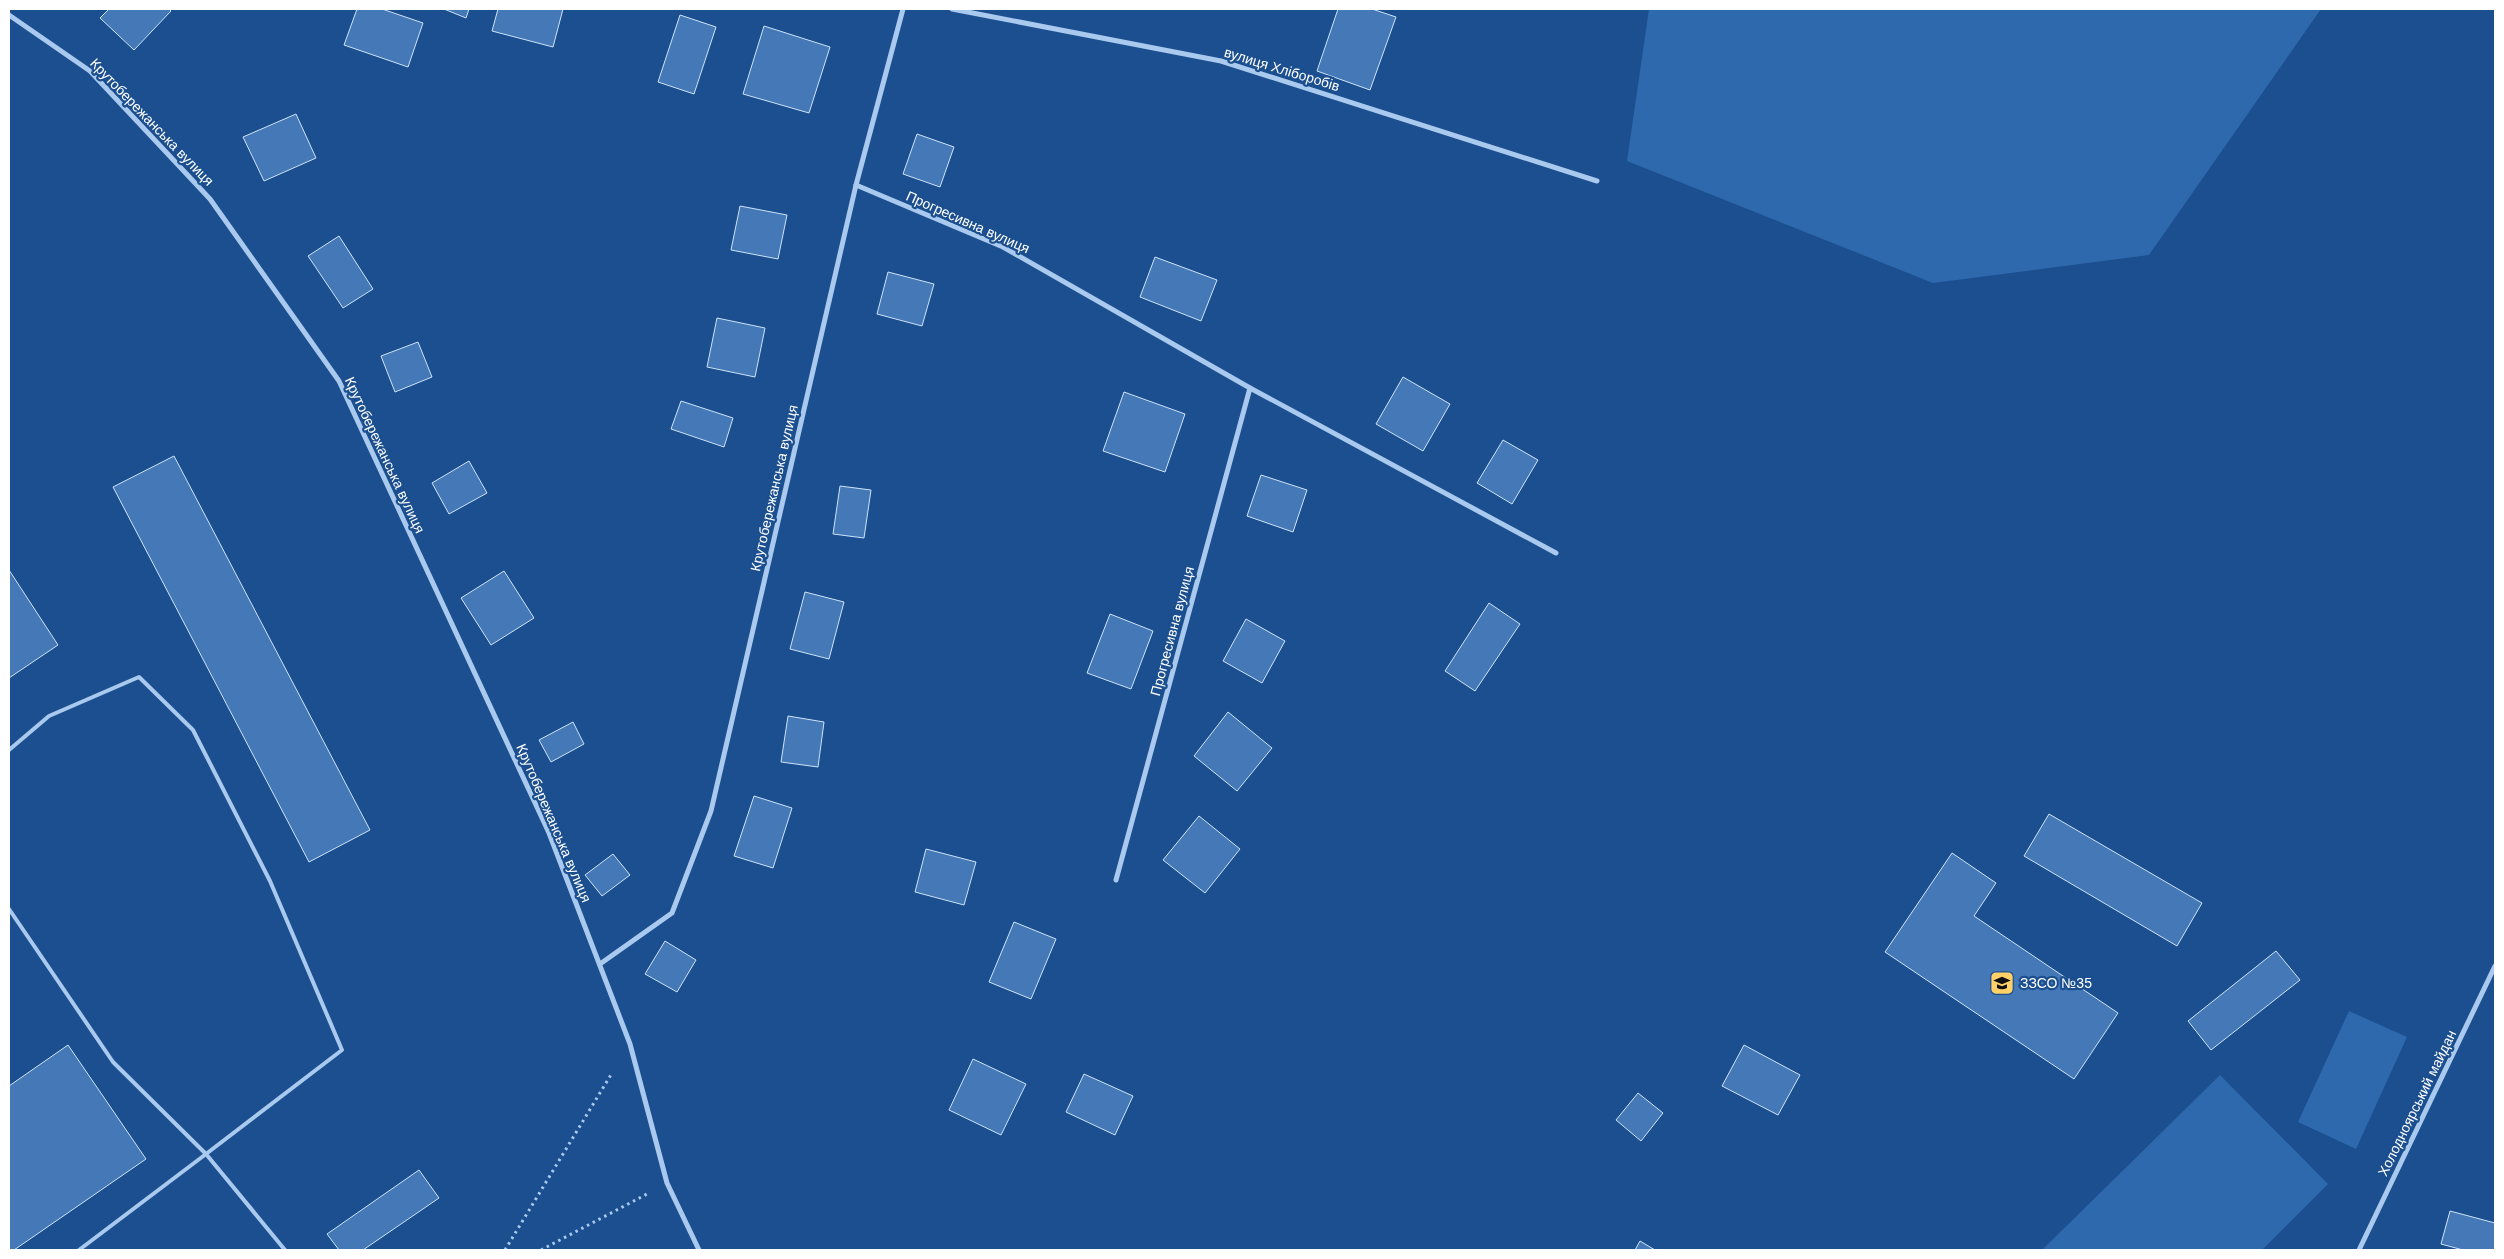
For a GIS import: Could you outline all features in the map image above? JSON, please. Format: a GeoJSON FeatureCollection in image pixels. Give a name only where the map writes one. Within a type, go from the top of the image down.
{"type":"FeatureCollection","features":[{"type":"Feature","properties":{"kind":"street","name":"Крутобережанська вулиця"},"geometry":{"type":"LineString","coordinates":[[600,964],[672,913],[711,811],[856,185],[903,9]]}},
{"type":"Feature","properties":{"kind":"street","name":"вулиця Хліборобів"},"geometry":{"type":"LineString","coordinates":[[952,9],[1221,61],[1597,181]]}},
{"type":"Feature","properties":{"kind":"street","name":"Крутобережанська вулиця"},"geometry":{"type":"LineString","coordinates":[[9,15],[90,71],[210,199],[339,380],[549,833],[630,1044],[667,1183],[698,1250]]}},
{"type":"Feature","properties":{"kind":"street","name":"Прогресивна вулиця"},"geometry":{"type":"LineString","coordinates":[[856,185],[1003,247],[1250,388],[1556,553]]}},
{"type":"Feature","properties":{"kind":"street","name":"Прогресивна вулиця"},"geometry":{"type":"LineString","coordinates":[[1116,880],[1250,388]]}},
{"type":"Feature","properties":{"kind":"street","name":"Холодноярський майдан"},"geometry":{"type":"LineString","coordinates":[[2359,1250],[2495,966]]}},
{"type":"Feature","properties":{"kind":"lane"},"geometry":{"type":"LineString","coordinates":[[9,750],[49,716],[139,677],[193,730],[270,881],[342,1050],[79,1250]]}},
{"type":"Feature","properties":{"kind":"lane"},"geometry":{"type":"LineString","coordinates":[[9,908],[113,1062],[206,1154],[284,1250]]}},
{"type":"Feature","properties":{"kind":"path"},"geometry":{"type":"LineString","coordinates":[[505,1250],[630,1044]]}},
{"type":"Feature","properties":{"kind":"path"},"geometry":{"type":"LineString","coordinates":[[541,1250],[667,1183]]}},
{"type":"Feature","properties":{"kind":"shaded area"},"geometry":{"type":"Polygon","coordinates":[[[1649,9],[2321,9],[2149,255],[1933,283],[1627,161],[1649,9]]]}},
{"type":"Feature","properties":{"kind":"shaded area"},"geometry":{"type":"Polygon","coordinates":[[[2349,1011],[2407,1037],[2356,1149],[2298,1122],[2349,1011]]]}},
{"type":"Feature","properties":{"kind":"shaded area"},"geometry":{"type":"Polygon","coordinates":[[[2220,1075],[2328,1184],[2262,1250],[2042,1250],[2220,1075]]]}},
{"type":"Feature","properties":{"kind":"building"},"geometry":{"type":"Polygon","coordinates":[[[109,9],[169,9],[171,11],[134,50],[100,18],[109,9]]]}},
{"type":"Feature","properties":{"kind":"building"},"geometry":{"type":"Polygon","coordinates":[[[357,9],[382,9],[423,23],[408,67],[344,45],[357,9]]]}},
{"type":"Feature","properties":{"kind":"building"},"geometry":{"type":"Polygon","coordinates":[[[444,9],[469,9],[466,18],[444,9]]]}},
{"type":"Feature","properties":{"kind":"building"},"geometry":{"type":"Polygon","coordinates":[[[498,9],[563,9],[553,47],[492,31],[498,9]]]}},
{"type":"Feature","properties":{"kind":"building"},"geometry":{"type":"Polygon","coordinates":[[[1338,9],[1372,9],[1396,17],[1370,90],[1317,71],[1338,9]]]}},
{"type":"Feature","properties":{"kind":"building"},"geometry":{"type":"Polygon","coordinates":[[[680,15],[716,27],[694,94],[658,82],[680,15]]]}},
{"type":"Feature","properties":{"kind":"building"},"geometry":{"type":"Polygon","coordinates":[[[764,26],[830,47],[809,113],[743,94],[764,26]]]}},
{"type":"Feature","properties":{"kind":"building"},"geometry":{"type":"Polygon","coordinates":[[[296,114],[316,158],[264,181],[243,137],[296,114]]]}},
{"type":"Feature","properties":{"kind":"building"},"geometry":{"type":"Polygon","coordinates":[[[917,134],[954,147],[940,187],[903,174],[917,134]]]}},
{"type":"Feature","properties":{"kind":"building"},"geometry":{"type":"Polygon","coordinates":[[[740,206],[787,215],[778,259],[731,250],[740,206]]]}},
{"type":"Feature","properties":{"kind":"building"},"geometry":{"type":"Polygon","coordinates":[[[339,236],[373,289],[343,308],[308,256],[339,236]]]}},
{"type":"Feature","properties":{"kind":"building"},"geometry":{"type":"Polygon","coordinates":[[[1155,257],[1217,280],[1201,321],[1140,297],[1155,257]]]}},
{"type":"Feature","properties":{"kind":"building"},"geometry":{"type":"Polygon","coordinates":[[[888,272],[934,284],[922,326],[877,314],[888,272]]]}},
{"type":"Feature","properties":{"kind":"building"},"geometry":{"type":"Polygon","coordinates":[[[717,318],[765,328],[755,377],[707,367],[717,318]]]}},
{"type":"Feature","properties":{"kind":"building"},"geometry":{"type":"Polygon","coordinates":[[[418,342],[432,377],[395,392],[381,356],[418,342]]]}},
{"type":"Feature","properties":{"kind":"building"},"geometry":{"type":"Polygon","coordinates":[[[1403,377],[1450,404],[1423,451],[1376,424],[1403,377]]]}},
{"type":"Feature","properties":{"kind":"building"},"geometry":{"type":"Polygon","coordinates":[[[1124,392],[1185,414],[1165,472],[1103,451],[1124,392]]]}},
{"type":"Feature","properties":{"kind":"building"},"geometry":{"type":"Polygon","coordinates":[[[681,401],[733,418],[724,447],[671,429],[681,401]]]}},
{"type":"Feature","properties":{"kind":"building"},"geometry":{"type":"Polygon","coordinates":[[[1503,440],[1538,460],[1512,504],[1477,483],[1503,440]]]}},
{"type":"Feature","properties":{"kind":"building"},"geometry":{"type":"Polygon","coordinates":[[[174,456],[370,830],[309,862],[113,487],[174,456]]]}},
{"type":"Feature","properties":{"kind":"building"},"geometry":{"type":"Polygon","coordinates":[[[469,461],[487,493],[449,514],[432,483],[469,461]]]}},
{"type":"Feature","properties":{"kind":"building"},"geometry":{"type":"Polygon","coordinates":[[[1261,475],[1307,490],[1293,532],[1247,516],[1261,475]]]}},
{"type":"Feature","properties":{"kind":"building"},"geometry":{"type":"Polygon","coordinates":[[[840,486],[871,490],[864,538],[833,534],[840,486]]]}},
{"type":"Feature","properties":{"kind":"building"},"geometry":{"type":"Polygon","coordinates":[[[9,570],[58,645],[9,678],[9,570]]]}},
{"type":"Feature","properties":{"kind":"building"},"geometry":{"type":"Polygon","coordinates":[[[504,571],[534,618],[491,645],[461,598],[504,571]]]}},
{"type":"Feature","properties":{"kind":"building"},"geometry":{"type":"Polygon","coordinates":[[[805,592],[844,602],[829,659],[790,649],[805,592]]]}},
{"type":"Feature","properties":{"kind":"building"},"geometry":{"type":"Polygon","coordinates":[[[1489,603],[1520,624],[1475,691],[1445,671],[1489,603]]]}},
{"type":"Feature","properties":{"kind":"building"},"geometry":{"type":"Polygon","coordinates":[[[1110,614],[1153,631],[1131,689],[1087,673],[1110,614]]]}},
{"type":"Feature","properties":{"kind":"building"},"geometry":{"type":"Polygon","coordinates":[[[1246,619],[1285,641],[1262,683],[1223,661],[1246,619]]]}},
{"type":"Feature","properties":{"kind":"building"},"geometry":{"type":"Polygon","coordinates":[[[1228,712],[1272,748],[1237,791],[1194,756],[1228,712]]]}},
{"type":"Feature","properties":{"kind":"building"},"geometry":{"type":"Polygon","coordinates":[[[788,716],[824,722],[818,767],[781,762],[788,716]]]}},
{"type":"Feature","properties":{"kind":"building"},"geometry":{"type":"Polygon","coordinates":[[[573,722],[584,744],[551,762],[539,740],[573,722]]]}},
{"type":"Feature","properties":{"kind":"building"},"geometry":{"type":"Polygon","coordinates":[[[754,796],[792,808],[773,868],[734,856],[754,796]]]}},
{"type":"Feature","properties":{"kind":"building"},"geometry":{"type":"Polygon","coordinates":[[[2049,814],[2202,903],[2177,946],[2024,856],[2049,814]]]}},
{"type":"Feature","properties":{"kind":"building"},"geometry":{"type":"Polygon","coordinates":[[[1199,816],[1240,849],[1205,893],[1163,860],[1199,816]]]}},
{"type":"Feature","properties":{"kind":"building"},"geometry":{"type":"Polygon","coordinates":[[[926,849],[976,862],[964,905],[915,892],[926,849]]]}},
{"type":"Feature","properties":{"kind":"building","name":"ЗЗСО №35"},"geometry":{"type":"Polygon","coordinates":[[[1952,853],[1996,883],[1974,916],[2118,1013],[2074,1079],[1885,952],[1952,853]]]}},
{"type":"Feature","properties":{"kind":"building"},"geometry":{"type":"Polygon","coordinates":[[[613,854],[630,875],[602,896],[585,875],[613,854]]]}},
{"type":"Feature","properties":{"kind":"building"},"geometry":{"type":"Polygon","coordinates":[[[1014,922],[1056,939],[1031,999],[989,982],[1014,922]]]}},
{"type":"Feature","properties":{"kind":"building"},"geometry":{"type":"Polygon","coordinates":[[[665,941],[696,960],[677,992],[645,974],[665,941]]]}},
{"type":"Feature","properties":{"kind":"building"},"geometry":{"type":"Polygon","coordinates":[[[2276,951],[2300,980],[2211,1050],[2188,1021],[2276,951]]]}},
{"type":"Feature","properties":{"kind":"building"},"geometry":{"type":"Polygon","coordinates":[[[68,1045],[146,1159],[14,1250],[9,1250],[9,1086],[68,1045]]]}},
{"type":"Feature","properties":{"kind":"building"},"geometry":{"type":"Polygon","coordinates":[[[1744,1045],[1800,1075],[1778,1115],[1722,1086],[1744,1045]]]}},
{"type":"Feature","properties":{"kind":"building"},"geometry":{"type":"Polygon","coordinates":[[[973,1059],[1026,1084],[1001,1135],[949,1110],[973,1059]]]}},
{"type":"Feature","properties":{"kind":"building"},"geometry":{"type":"Polygon","coordinates":[[[1084,1074],[1133,1096],[1115,1135],[1066,1112],[1084,1074]]]}},
{"type":"Feature","properties":{"kind":"building"},"geometry":{"type":"Polygon","coordinates":[[[1638,1093],[1663,1113],[1641,1141],[1616,1120],[1638,1093]]]}},
{"type":"Feature","properties":{"kind":"building"},"geometry":{"type":"Polygon","coordinates":[[[419,1170],[439,1198],[363,1250],[339,1250],[327,1234],[419,1170]]]}},
{"type":"Feature","properties":{"kind":"building"},"geometry":{"type":"Polygon","coordinates":[[[2450,1211],[2495,1223],[2495,1250],[2463,1250],[2441,1244],[2450,1211]]]}},
{"type":"Feature","properties":{"kind":"building"},"geometry":{"type":"Polygon","coordinates":[[[1640,1241],[1655,1250],[1635,1250],[1640,1241]]]}},
{"type":"Feature","properties":{"kind":"place","name":"ЗЗСО №35"},"geometry":{"type":"Point","coordinates":[2002,983]}}]}
